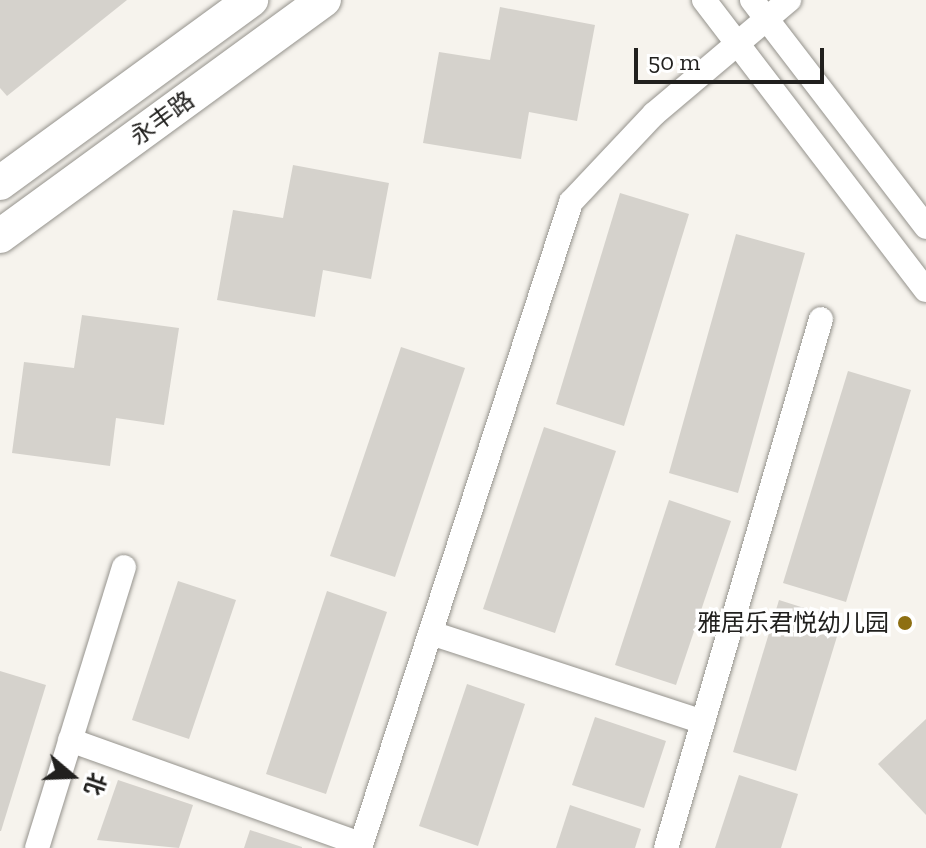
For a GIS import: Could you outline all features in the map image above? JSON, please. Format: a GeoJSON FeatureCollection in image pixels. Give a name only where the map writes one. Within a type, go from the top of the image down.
{"type":"FeatureCollection","features":[{"type":"Feature","properties":{"kind":"street","name":"永丰路"},"geometry":{"type":"LineString","coordinates":[[0,183],[251,0]]}},
{"type":"Feature","properties":{"kind":"street","name":"永丰路"},"geometry":{"type":"LineString","coordinates":[[0,236],[324,0]]}},
{"type":"Feature","properties":{"kind":"street"},"geometry":{"type":"LineString","coordinates":[[704,0],[926,290]]}},
{"type":"Feature","properties":{"kind":"street"},"geometry":{"type":"LineString","coordinates":[[70,740],[361,846],[571,202],[735,40],[759,9],[789,0]]}},
{"type":"Feature","properties":{"kind":"street"},"geometry":{"type":"LineString","coordinates":[[759,9],[926,227]]}},
{"type":"Feature","properties":{"kind":"street"},"geometry":{"type":"LineString","coordinates":[[666,848],[821,319]]}},
{"type":"Feature","properties":{"kind":"street"},"geometry":{"type":"LineString","coordinates":[[37,848],[124,567]]}},
{"type":"Feature","properties":{"kind":"street"},"geometry":{"type":"LineString","coordinates":[[431,633],[703,722]]}},
{"type":"Feature","properties":{"kind":"building"},"geometry":{"type":"Polygon","coordinates":[[[0,0],[127,0],[7,96],[0,88],[0,0]]]}},
{"type":"Feature","properties":{"kind":"building"},"geometry":{"type":"Polygon","coordinates":[[[500,7],[595,25],[577,121],[529,112],[521,159],[423,143],[439,52],[490,60],[500,7]]]}},
{"type":"Feature","properties":{"kind":"building"},"geometry":{"type":"Polygon","coordinates":[[[293,165],[389,183],[371,279],[323,270],[315,317],[217,300],[233,210],[283,218],[293,165]]]}},
{"type":"Feature","properties":{"kind":"building"},"geometry":{"type":"Polygon","coordinates":[[[620,193],[689,214],[624,426],[556,404],[620,193]]]}},
{"type":"Feature","properties":{"kind":"building"},"geometry":{"type":"Polygon","coordinates":[[[736,234],[805,253],[738,493],[669,473],[736,234]]]}},
{"type":"Feature","properties":{"kind":"building"},"geometry":{"type":"Polygon","coordinates":[[[82,315],[179,328],[164,425],[116,418],[110,466],[12,453],[24,362],[74,368],[82,315]]]}},
{"type":"Feature","properties":{"kind":"building"},"geometry":{"type":"Polygon","coordinates":[[[401,347],[465,368],[395,577],[330,556],[401,347]]]}},
{"type":"Feature","properties":{"kind":"building"},"geometry":{"type":"Polygon","coordinates":[[[848,371],[911,390],[846,602],[783,583],[848,371]]]}},
{"type":"Feature","properties":{"kind":"building"},"geometry":{"type":"Polygon","coordinates":[[[544,427],[616,451],[555,633],[483,609],[544,427]]]}},
{"type":"Feature","properties":{"kind":"building"},"geometry":{"type":"Polygon","coordinates":[[[669,500],[731,521],[676,685],[615,665],[669,500]]]}},
{"type":"Feature","properties":{"kind":"building"},"geometry":{"type":"Polygon","coordinates":[[[178,581],[236,600],[189,739],[132,720],[178,581]]]}},
{"type":"Feature","properties":{"kind":"building"},"geometry":{"type":"Polygon","coordinates":[[[327,591],[387,612],[326,794],[266,774],[327,591]]]}},
{"type":"Feature","properties":{"kind":"building"},"geometry":{"type":"Polygon","coordinates":[[[779,600],[842,620],[796,771],[733,752],[779,600]]]}},
{"type":"Feature","properties":{"kind":"building"},"geometry":{"type":"Polygon","coordinates":[[[0,671],[46,685],[1,831],[0,831],[0,671]]]}},
{"type":"Feature","properties":{"kind":"building"},"geometry":{"type":"Polygon","coordinates":[[[467,684],[525,704],[478,846],[419,826],[467,684]]]}},
{"type":"Feature","properties":{"kind":"building"},"geometry":{"type":"Polygon","coordinates":[[[595,717],[666,741],[644,808],[572,785],[595,717]]]}},
{"type":"Feature","properties":{"kind":"building"},"geometry":{"type":"Polygon","coordinates":[[[926,719],[926,815],[878,764],[926,719]]]}},
{"type":"Feature","properties":{"kind":"building"},"geometry":{"type":"Polygon","coordinates":[[[739,775],[798,794],[781,848],[715,848],[739,775]]]}},
{"type":"Feature","properties":{"kind":"building"},"geometry":{"type":"Polygon","coordinates":[[[118,780],[193,805],[179,848],[97,840],[118,780]]]}},
{"type":"Feature","properties":{"kind":"building"},"geometry":{"type":"Polygon","coordinates":[[[570,805],[641,829],[635,848],[556,848],[570,805]]]}},
{"type":"Feature","properties":{"kind":"building"},"geometry":{"type":"Polygon","coordinates":[[[250,830],[302,847],[302,848],[244,848],[250,830]]]}},
{"type":"Feature","properties":{"kind":"place","name":"雅居乐君悦幼儿园"},"geometry":{"type":"Point","coordinates":[905,623]}}]}
